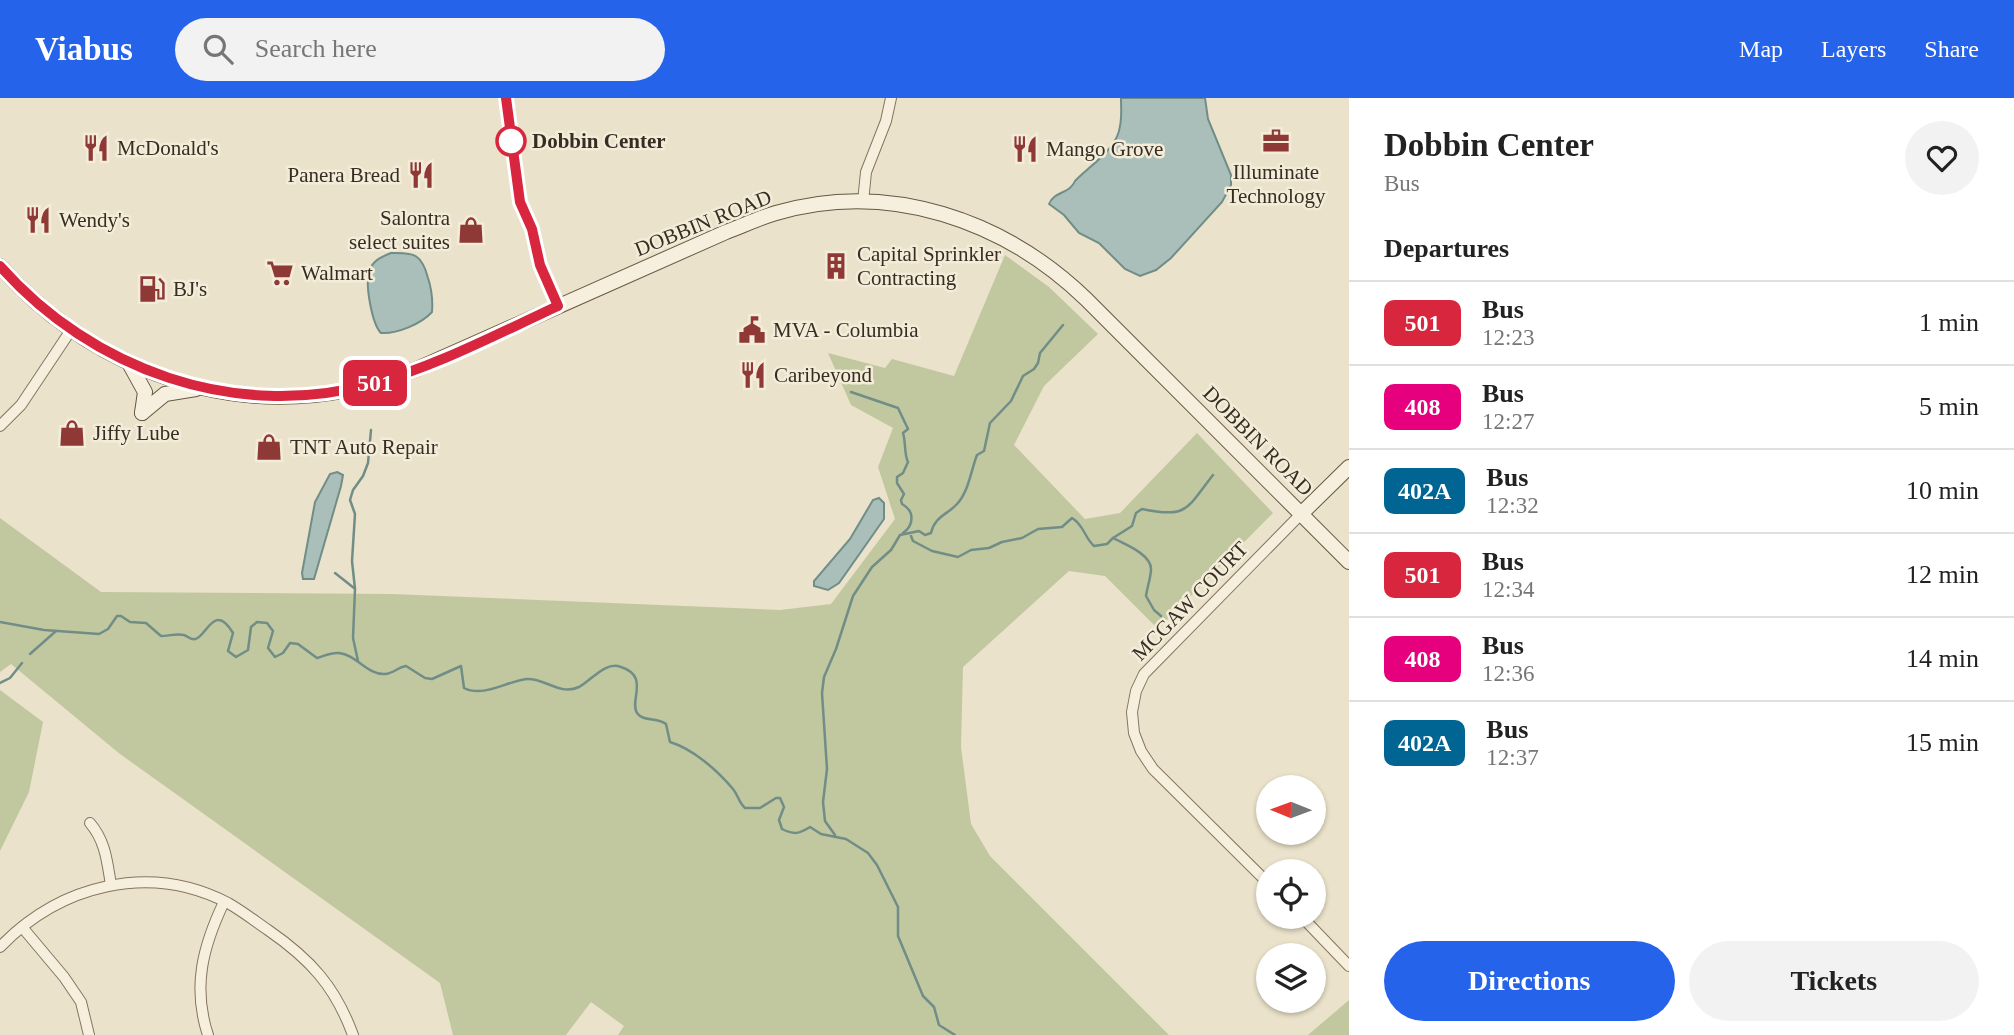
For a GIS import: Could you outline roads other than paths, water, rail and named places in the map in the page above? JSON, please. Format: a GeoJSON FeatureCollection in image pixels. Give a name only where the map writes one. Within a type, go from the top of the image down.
{"type":"FeatureCollection","features":[{"type":"Feature","properties":{"kind":"street"},"geometry":{"type":"LineString","coordinates":[[863,202],[866,172],[886,121],[891,98]]}},
{"type":"Feature","properties":{"kind":"street","name":"DOBBIN ROAD"},"geometry":{"type":"LineString","coordinates":[[0,266],[40,307],[71,330],[129,363],[202,388],[236,394],[283,397],[342,391],[417,369],[755,221],[799,209],[863,202],[925,209],[1001,236],[1047,265],[1086,299],[1349,562]]}},
{"type":"Feature","properties":{"kind":"street"},"geometry":{"type":"LineString","coordinates":[[0,426],[21,405],[71,330]]}},
{"type":"Feature","properties":{"kind":"street"},"geometry":{"type":"LineString","coordinates":[[129,363],[145,392],[142,413],[165,394],[202,388]]}},
{"type":"Feature","properties":{"kind":"street"},"geometry":{"type":"LineString","coordinates":[[1301,514],[1349,467]]}},
{"type":"Feature","properties":{"kind":"street","name":"MCGAW COURT"},"geometry":{"type":"LineString","coordinates":[[1256,871],[1153,769],[1136,741],[1132,712],[1136,691],[1144,674],[1301,514]]}},
{"type":"Feature","properties":{"kind":"street"},"geometry":{"type":"LineString","coordinates":[[90,823],[105,847],[111,885]]}},
{"type":"Feature","properties":{"kind":"street"},"geometry":{"type":"LineString","coordinates":[[0,947],[22,926],[67,898],[111,885],[161,883],[184,887],[224,902],[261,925],[312,964],[337,998],[353,1035]]}},
{"type":"Feature","properties":{"kind":"street"},"geometry":{"type":"LineString","coordinates":[[208,1035],[200,1001],[201,961],[210,931],[224,902]]}},
{"type":"Feature","properties":{"kind":"street"},"geometry":{"type":"LineString","coordinates":[[22,926],[81,1002],[89,1035]]}},
{"type":"Feature","properties":{"kind":"street"},"geometry":{"type":"LineString","coordinates":[[1314,929],[1349,965]]}},
{"type":"Feature","properties":{"kind":"water"},"geometry":{"type":"Polygon","coordinates":[[[1121,98],[1205,98],[1208,119],[1231,175],[1231,185],[1222,202],[1171,258],[1156,270],[1140,276],[1125,269],[1099,243],[1079,233],[1064,215],[1049,204],[1054,197],[1070,188],[1114,142],[1121,123],[1121,98]]]}},
{"type":"Feature","properties":{"kind":"water"},"geometry":{"type":"Polygon","coordinates":[[[391,253],[412,254],[423,264],[430,287],[432,312],[408,327],[381,333],[372,312],[368,275],[376,261],[391,253]]]}},
{"type":"Feature","properties":{"kind":"water"},"geometry":{"type":"Polygon","coordinates":[[[337,472],[343,475],[341,486],[314,579],[303,579],[315,502],[330,474],[337,472]]]}},
{"type":"Feature","properties":{"kind":"water"},"geometry":{"type":"Polygon","coordinates":[[[879,498],[884,503],[884,519],[839,583],[828,590],[814,586],[814,581],[850,539],[873,500],[879,498]]]}},
{"type":"Feature","properties":{"kind":"waterway"},"geometry":{"type":"LineString","coordinates":[[835,835],[825,821],[823,802],[827,769],[822,693],[824,677],[853,596],[872,567],[891,550],[900,535],[919,531],[925,535],[931,533],[938,519],[961,499],[977,455],[984,451],[990,423],[1011,401],[1023,376],[1034,369],[1040,353],[1063,325]]}},
{"type":"Feature","properties":{"kind":"waterway"},"geometry":{"type":"LineString","coordinates":[[851,392],[898,408],[908,429],[903,433],[908,462],[903,473],[897,477],[897,483],[904,494],[902,504],[909,510],[912,518],[903,533]]}},
{"type":"Feature","properties":{"kind":"waterway"},"geometry":{"type":"LineString","coordinates":[[358,661],[353,638],[355,589],[352,561],[355,514],[350,500],[368,463],[371,430]]}},
{"type":"Feature","properties":{"kind":"waterway"},"geometry":{"type":"LineString","coordinates":[[1113,538],[1132,526],[1136,513],[1142,509],[1169,513],[1185,508],[1213,475]]}},
{"type":"Feature","properties":{"kind":"waterway"},"geometry":{"type":"LineString","coordinates":[[911,536],[913,541],[932,551],[958,557],[971,550],[989,548],[1022,538],[1038,529],[1062,527],[1072,518],[1094,546],[1107,544],[1113,538],[1147,559],[1151,569],[1146,596],[1161,616]]}},
{"type":"Feature","properties":{"kind":"waterway"},"geometry":{"type":"LineString","coordinates":[[335,573],[354,588]]}},
{"type":"Feature","properties":{"kind":"waterway"},"geometry":{"type":"LineString","coordinates":[[0,622],[44,630],[99,634],[108,629],[117,616],[121,616],[130,622],[146,623],[161,636],[181,634],[193,639],[199,637],[211,624],[221,620],[233,633],[228,651],[236,657],[248,650],[251,627],[257,622],[267,623],[273,631],[268,648],[275,657],[283,653],[290,643],[298,644],[317,658],[333,653],[351,657],[379,673],[388,674],[406,666],[425,678],[432,679],[461,666],[464,688],[471,691],[487,690],[527,679],[572,689],[604,669],[621,667],[635,676],[637,713],[643,718],[666,724],[670,742],[696,755],[712,768],[733,789],[745,808],[760,808],[780,798],[784,807],[779,820],[782,829],[796,833],[810,827],[821,834],[846,839],[868,853],[898,907],[898,936],[923,996],[934,1007],[939,1025],[955,1035]]}},
{"type":"Feature","properties":{"kind":"waterway"},"geometry":{"type":"LineString","coordinates":[[30,654],[56,631]]}},
{"type":"Feature","properties":{"kind":"waterway"},"geometry":{"type":"LineString","coordinates":[[0,683],[10,678],[22,663]]}},
{"type":"Feature","properties":{"kind":"place","name":"Dobbin Center"},"geometry":{"type":"Point","coordinates":[511,141]}},
{"type":"Feature","properties":{"kind":"place","name":"Illuminate Technology"},"geometry":{"type":"Point","coordinates":[1276,141]}},
{"type":"Feature","properties":{"kind":"place","name":"McDonald's"},"geometry":{"type":"Point","coordinates":[96,148]}},
{"type":"Feature","properties":{"kind":"place","name":"Mango Grove"},"geometry":{"type":"Point","coordinates":[1025,149]}},
{"type":"Feature","properties":{"kind":"place","name":"Panera Bread"},"geometry":{"type":"Point","coordinates":[421,175]}},
{"type":"Feature","properties":{"kind":"place","name":"Wendy's"},"geometry":{"type":"Point","coordinates":[38,220]}},
{"type":"Feature","properties":{"kind":"place","name":"Salontra select suites"},"geometry":{"type":"Point","coordinates":[471,230]}},
{"type":"Feature","properties":{"kind":"place","name":"Capital Sprinkler Contracting"},"geometry":{"type":"Point","coordinates":[836,266]}},
{"type":"Feature","properties":{"kind":"place","name":"Walmart"},"geometry":{"type":"Point","coordinates":[280,273]}},
{"type":"Feature","properties":{"kind":"place","name":"BJ's"},"geometry":{"type":"Point","coordinates":[152,289]}},
{"type":"Feature","properties":{"kind":"place","name":"MVA - Columbia"},"geometry":{"type":"Point","coordinates":[752,330]}},
{"type":"Feature","properties":{"kind":"place","name":"Caribeyond"},"geometry":{"type":"Point","coordinates":[753,375]}},
{"type":"Feature","properties":{"kind":"place","name":"Jiffy Lube"},"geometry":{"type":"Point","coordinates":[72,433]}},
{"type":"Feature","properties":{"kind":"place","name":"TNT Auto Repair"},"geometry":{"type":"Point","coordinates":[269,447]}}]}
